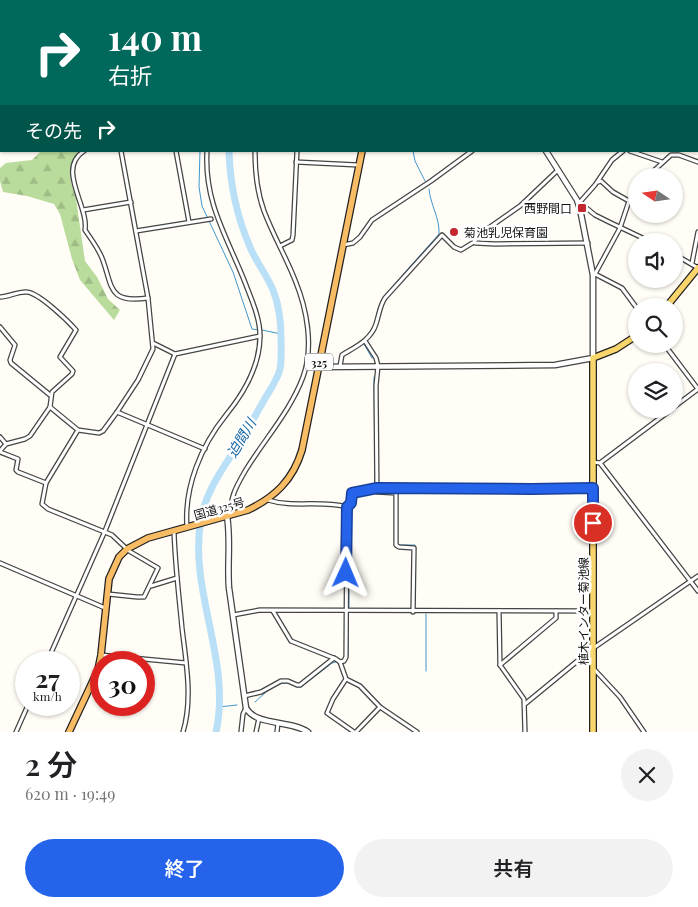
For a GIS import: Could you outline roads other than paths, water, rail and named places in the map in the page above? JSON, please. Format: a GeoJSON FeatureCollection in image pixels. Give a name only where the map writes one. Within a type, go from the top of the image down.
{"type":"FeatureCollection","features":[{"type":"Feature","properties":{"kind":"highway","name":"国道325号"},"geometry":{"type":"LineString","coordinates":[[101,651],[106,594],[112,569],[119,557],[128,549],[148,538],[248,510],[268,500],[286,483],[300,457],[362,152]]}},
{"type":"Feature","properties":{"kind":"highway","name":"国道325号"},"geometry":{"type":"LineString","coordinates":[[69,732],[90,688]]}},
{"type":"Feature","properties":{"kind":"main road"},"geometry":{"type":"LineString","coordinates":[[674,298],[698,268]]}},
{"type":"Feature","properties":{"kind":"main road"},"geometry":{"type":"LineString","coordinates":[[593,358],[616,349],[628,341]]}},
{"type":"Feature","properties":{"kind":"main road","name":"植木インター菊池線"},"geometry":{"type":"LineString","coordinates":[[592,732],[593,358]]}},
{"type":"Feature","properties":{"kind":"street"},"geometry":{"type":"LineString","coordinates":[[82,152],[78,155],[74,167],[74,186],[87,222],[85,230],[102,258],[110,287],[124,298],[148,298]]}},
{"type":"Feature","properties":{"kind":"street"},"geometry":{"type":"LineString","coordinates":[[50,407],[78,430],[99,433],[117,412],[138,380],[153,348],[148,298],[121,152]]}},
{"type":"Feature","properties":{"kind":"street"},"geometry":{"type":"LineString","coordinates":[[176,152],[189,222]]}},
{"type":"Feature","properties":{"kind":"street"},"geometry":{"type":"LineString","coordinates":[[188,527],[186,504],[190,483],[205,449],[252,374],[260,336],[259,324],[251,298],[213,207],[207,181],[207,152]]}},
{"type":"Feature","properties":{"kind":"street"},"geometry":{"type":"LineString","coordinates":[[255,152],[257,182],[262,203],[296,281],[303,304],[308,338],[306,368],[295,395],[234,492],[227,516],[230,538],[228,579],[246,708],[250,714],[259,718],[296,726],[308,732]]}},
{"type":"Feature","properties":{"kind":"street"},"geometry":{"type":"LineString","coordinates":[[280,246],[292,240],[293,235],[297,152]]}},
{"type":"Feature","properties":{"kind":"street"},"geometry":{"type":"LineString","coordinates":[[343,245],[352,243],[360,237],[372,220],[432,181],[471,152]]}},
{"type":"Feature","properties":{"kind":"street"},"geometry":{"type":"LineString","coordinates":[[547,152],[578,201],[595,215],[631,233]]}},
{"type":"Feature","properties":{"kind":"street"},"geometry":{"type":"LineString","coordinates":[[578,201],[597,182],[612,160],[622,152]]}},
{"type":"Feature","properties":{"kind":"street"},"geometry":{"type":"LineString","coordinates":[[633,152],[662,162]]}},
{"type":"Feature","properties":{"kind":"street"},"geometry":{"type":"LineString","coordinates":[[656,168],[670,153],[698,162]]}},
{"type":"Feature","properties":{"kind":"street"},"geometry":{"type":"LineString","coordinates":[[296,162],[359,165]]}},
{"type":"Feature","properties":{"kind":"street"},"geometry":{"type":"LineString","coordinates":[[340,366],[342,355],[365,341],[375,327],[383,300],[442,235],[459,250],[474,242],[480,234],[520,206],[558,170]]}},
{"type":"Feature","properties":{"kind":"street"},"geometry":{"type":"LineString","coordinates":[[597,182],[601,181],[613,192],[628,200]]}},
{"type":"Feature","properties":{"kind":"street"},"geometry":{"type":"LineString","coordinates":[[318,367],[555,365],[593,358],[594,275],[578,201]]}},
{"type":"Feature","properties":{"kind":"street"},"geometry":{"type":"LineString","coordinates":[[83,210],[131,202]]}},
{"type":"Feature","properties":{"kind":"street"},"geometry":{"type":"LineString","coordinates":[[594,275],[620,228],[628,204]]}},
{"type":"Feature","properties":{"kind":"street"},"geometry":{"type":"LineString","coordinates":[[136,231],[211,219]]}},
{"type":"Feature","properties":{"kind":"street"},"geometry":{"type":"LineString","coordinates":[[692,264],[698,232]]}},
{"type":"Feature","properties":{"kind":"street"},"geometry":{"type":"LineString","coordinates":[[474,242],[494,244],[588,243]]}},
{"type":"Feature","properties":{"kind":"street"},"geometry":{"type":"LineString","coordinates":[[683,259],[698,268]]}},
{"type":"Feature","properties":{"kind":"street"},"geometry":{"type":"LineString","coordinates":[[594,275],[622,288],[629,298]]}},
{"type":"Feature","properties":{"kind":"street"},"geometry":{"type":"LineString","coordinates":[[0,297],[24,292],[30,293],[49,306],[76,330],[60,357],[73,371],[72,374],[50,395],[50,407],[30,436],[6,444],[0,452],[18,459],[16,470],[18,472],[46,483]]}},
{"type":"Feature","properties":{"kind":"street"},"geometry":{"type":"LineString","coordinates":[[0,327],[15,345],[10,360],[11,363],[50,395]]}},
{"type":"Feature","properties":{"kind":"street"},"geometry":{"type":"LineString","coordinates":[[152,342],[175,354],[260,336]]}},
{"type":"Feature","properties":{"kind":"street"},"geometry":{"type":"LineString","coordinates":[[365,341],[376,358],[378,366],[376,386],[377,488],[378,493],[396,494],[396,545],[414,548],[413,612]]}},
{"type":"Feature","properties":{"kind":"street"},"geometry":{"type":"LineString","coordinates":[[671,353],[678,363]]}},
{"type":"Feature","properties":{"kind":"street"},"geometry":{"type":"LineString","coordinates":[[52,651],[105,531],[175,354]]}},
{"type":"Feature","properties":{"kind":"street"},"geometry":{"type":"LineString","coordinates":[[683,369],[698,389],[683,400]]}},
{"type":"Feature","properties":{"kind":"street"},"geometry":{"type":"LineString","coordinates":[[117,412],[205,449]]}},
{"type":"Feature","properties":{"kind":"street"},"geometry":{"type":"LineString","coordinates":[[600,463],[660,418]]}},
{"type":"Feature","properties":{"kind":"street"},"geometry":{"type":"LineString","coordinates":[[78,430],[46,483],[42,504],[48,509],[105,531],[128,549],[158,568],[146,595],[141,598],[106,594]]}},
{"type":"Feature","properties":{"kind":"street"},"geometry":{"type":"LineString","coordinates":[[0,438],[6,444]]}},
{"type":"Feature","properties":{"kind":"street"},"geometry":{"type":"LineString","coordinates":[[593,462],[600,463],[698,591]]}},
{"type":"Feature","properties":{"kind":"street"},"geometry":{"type":"LineString","coordinates":[[340,662],[344,661],[346,657],[347,507],[351,503],[352,493],[377,488],[593,488]]}},
{"type":"Feature","properties":{"kind":"street"},"geometry":{"type":"LineString","coordinates":[[268,500],[347,507]]}},
{"type":"Feature","properties":{"kind":"street"},"geometry":{"type":"LineString","coordinates":[[174,531],[188,692],[184,732]]}},
{"type":"Feature","properties":{"kind":"street"},"geometry":{"type":"LineString","coordinates":[[0,562],[105,608]]}},
{"type":"Feature","properties":{"kind":"street"},"geometry":{"type":"LineString","coordinates":[[525,704],[592,649],[698,576]]}},
{"type":"Feature","properties":{"kind":"street"},"geometry":{"type":"LineString","coordinates":[[151,586],[177,578]]}},
{"type":"Feature","properties":{"kind":"street"},"geometry":{"type":"LineString","coordinates":[[233,615],[252,611],[592,611]]}},
{"type":"Feature","properties":{"kind":"street"},"geometry":{"type":"LineString","coordinates":[[273,611],[291,641],[340,662],[346,679],[360,686],[380,707],[416,732]]}},
{"type":"Feature","properties":{"kind":"street"},"geometry":{"type":"LineString","coordinates":[[499,611],[500,665],[524,700],[525,732]]}},
{"type":"Feature","properties":{"kind":"street"},"geometry":{"type":"LineString","coordinates":[[500,665],[556,618],[556,611]]}},
{"type":"Feature","properties":{"kind":"street"},"geometry":{"type":"LineString","coordinates":[[244,696],[261,692],[281,682],[288,682],[296,686],[300,685],[334,658]]}},
{"type":"Feature","properties":{"kind":"street"},"geometry":{"type":"LineString","coordinates":[[155,660],[186,663]]}},
{"type":"Feature","properties":{"kind":"street"},"geometry":{"type":"LineString","coordinates":[[593,667],[620,697],[644,732]]}},
{"type":"Feature","properties":{"kind":"street"},"geometry":{"type":"LineString","coordinates":[[346,679],[333,699],[327,713],[355,732],[380,707]]}},
{"type":"Feature","properties":{"kind":"street"},"geometry":{"type":"LineString","coordinates":[[241,732],[243,714],[246,708]]}},
{"type":"Feature","properties":{"kind":"street"},"geometry":{"type":"LineString","coordinates":[[16,732],[23,716]]}},
{"type":"Feature","properties":{"kind":"street"},"geometry":{"type":"LineString","coordinates":[[256,732],[259,718]]}},
{"type":"Feature","properties":{"kind":"street"},"geometry":{"type":"LineString","coordinates":[[277,732],[278,723]]}},
{"type":"Feature","properties":{"kind":"waterway"},"geometry":{"type":"LineString","coordinates":[[200,152],[199,187],[202,206],[233,272],[252,329],[258,330]]}},
{"type":"Feature","properties":{"kind":"waterway","name":"迫間川"},"geometry":{"type":"LineString","coordinates":[[216,732],[219,678],[200,573],[201,519],[203,509],[216,480],[275,382],[279,373],[281,358],[281,326],[277,302],[271,284],[252,253],[241,224],[231,176],[229,152]]}},
{"type":"Feature","properties":{"kind":"waterway"},"geometry":{"type":"LineString","coordinates":[[413,152],[415,161],[425,181]]}},
{"type":"Feature","properties":{"kind":"waterway"},"geometry":{"type":"LineString","coordinates":[[375,323],[378,309],[384,296],[439,234],[438,222],[429,189]]}},
{"type":"Feature","properties":{"kind":"waterway"},"geometry":{"type":"LineString","coordinates":[[262,330],[281,334]]}},
{"type":"Feature","properties":{"kind":"waterway"},"geometry":{"type":"LineString","coordinates":[[364,344],[372,358]]}},
{"type":"Feature","properties":{"kind":"waterway"},"geometry":{"type":"LineString","coordinates":[[374,377],[375,486]]}},
{"type":"Feature","properties":{"kind":"waterway"},"geometry":{"type":"LineString","coordinates":[[358,493],[375,491]]}},
{"type":"Feature","properties":{"kind":"waterway"},"geometry":{"type":"LineString","coordinates":[[386,491],[398,492]]}},
{"type":"Feature","properties":{"kind":"waterway"},"geometry":{"type":"LineString","coordinates":[[349,504],[351,494]]}},
{"type":"Feature","properties":{"kind":"waterway"},"geometry":{"type":"LineString","coordinates":[[349,509],[349,607]]}},
{"type":"Feature","properties":{"kind":"waterway"},"geometry":{"type":"LineString","coordinates":[[399,545],[415,545],[415,548]]}},
{"type":"Feature","properties":{"kind":"waterway"},"geometry":{"type":"LineString","coordinates":[[348,614],[348,656]]}},
{"type":"Feature","properties":{"kind":"waterway"},"geometry":{"type":"LineString","coordinates":[[426,614],[426,671]]}},
{"type":"Feature","properties":{"kind":"waterway"},"geometry":{"type":"LineString","coordinates":[[255,702],[269,690],[282,683],[301,687],[332,663],[336,662]]}},
{"type":"Feature","properties":{"kind":"waterway"},"geometry":{"type":"LineString","coordinates":[[219,707],[237,705]]}},
{"type":"Feature","properties":{"kind":"place","name":"西野間口"},"geometry":{"type":"Point","coordinates":[582,208]}},
{"type":"Feature","properties":{"kind":"place","name":"菊池乳児保育園"},"geometry":{"type":"Point","coordinates":[454,232]}}]}
